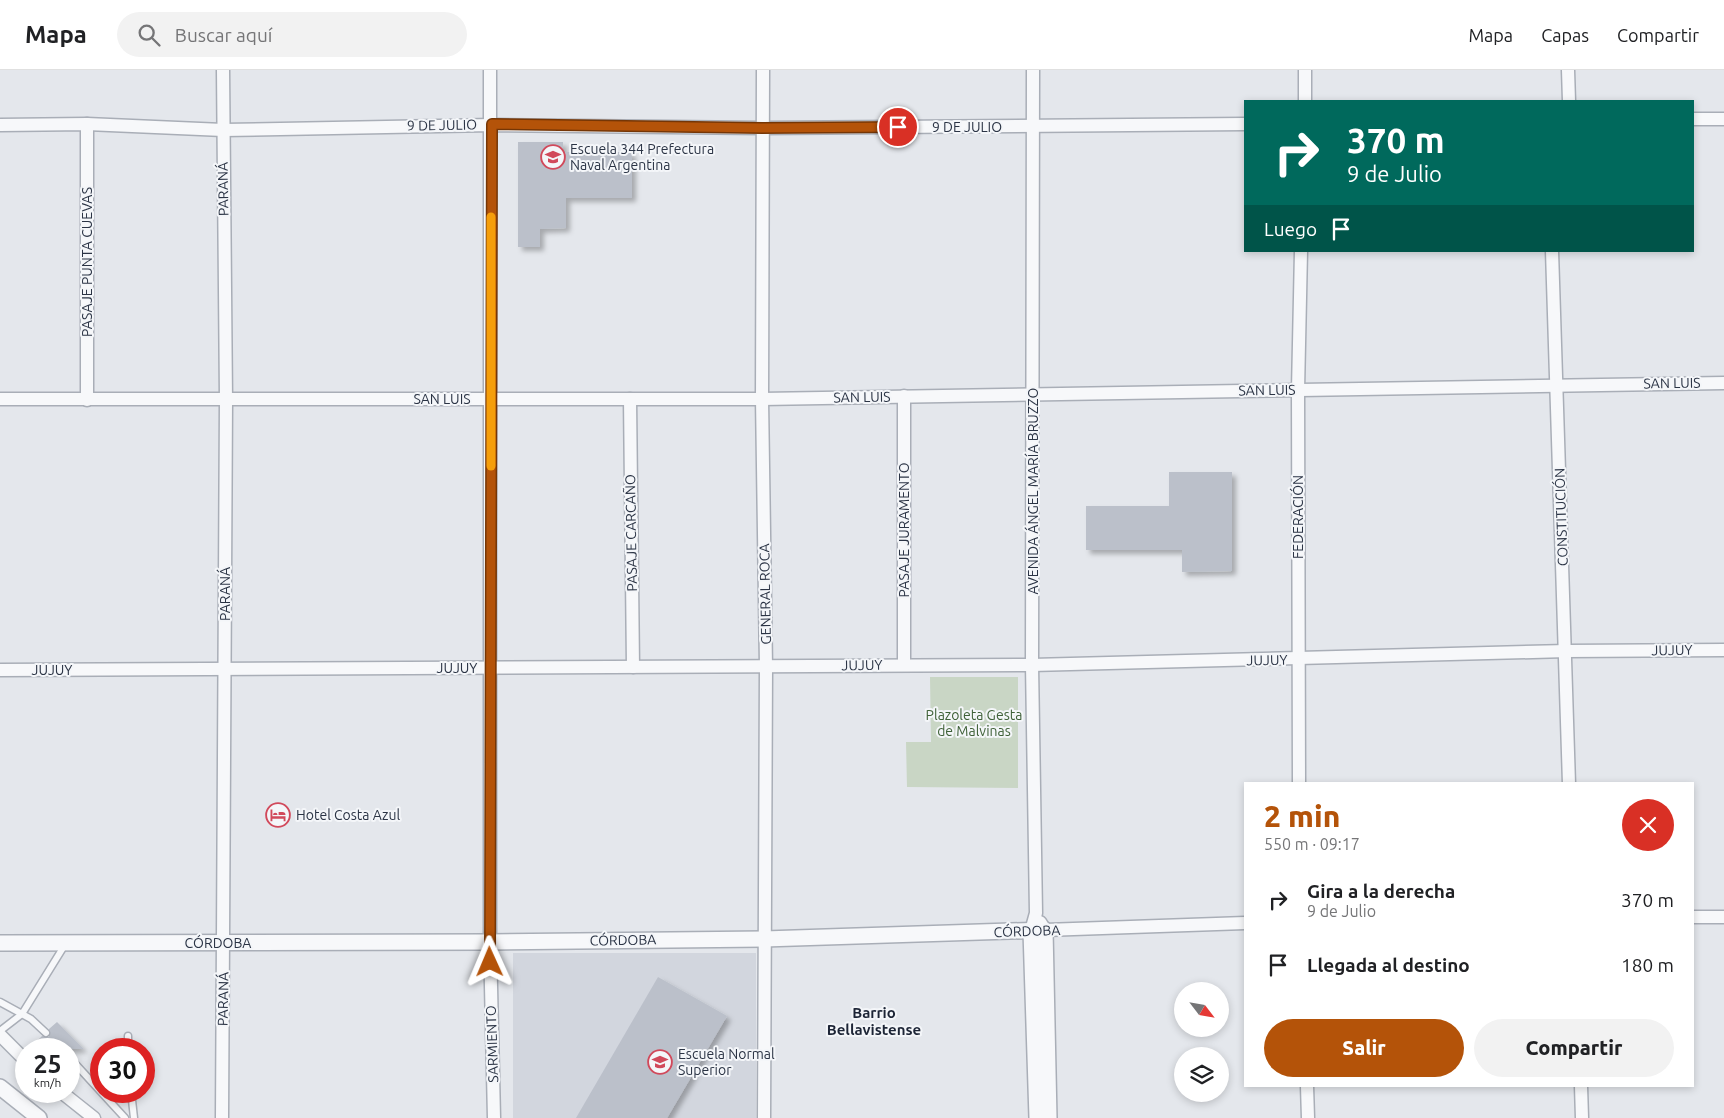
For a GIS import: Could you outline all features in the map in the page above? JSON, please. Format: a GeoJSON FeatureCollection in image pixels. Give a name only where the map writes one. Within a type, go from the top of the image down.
{"type":"FeatureCollection","features":[{"type":"Feature","properties":{"kind":"street","name":"PARANÁ"},"geometry":{"type":"LineString","coordinates":[[222,1118],[226,400],[222,130],[223,70]]}},
{"type":"Feature","properties":{"kind":"street","name":"SARMIENTO"},"geometry":{"type":"LineString","coordinates":[[490,70],[492,124],[490,942],[494,1118]]}},
{"type":"Feature","properties":{"kind":"street","name":"GENERAL ROCA"},"geometry":{"type":"LineString","coordinates":[[763,70],[762,399],[766,667],[764,1118]]}},
{"type":"Feature","properties":{"kind":"street","name":"AVENIDA ÁNGEL MARÍA BRUZZO"},"geometry":{"type":"LineString","coordinates":[[1033,70],[1034,396],[1032,665],[1036,913],[1050,1118]]}},
{"type":"Feature","properties":{"kind":"street"},"geometry":{"type":"LineString","coordinates":[[1304,100],[1305,70]]}},
{"type":"Feature","properties":{"kind":"street"},"geometry":{"type":"LineString","coordinates":[[1568,70],[1569,100]]}},
{"type":"Feature","properties":{"kind":"street"},"geometry":{"type":"LineString","coordinates":[[1694,119],[1724,118]]}},
{"type":"Feature","properties":{"kind":"street","name":"9 DE JULIO"},"geometry":{"type":"LineString","coordinates":[[0,125],[87,124],[222,130],[492,124],[762,128],[1244,124]]}},
{"type":"Feature","properties":{"kind":"street","name":"PASAJE PUNTA CUEVAS"},"geometry":{"type":"LineString","coordinates":[[87,124],[87,400]]}},
{"type":"Feature","properties":{"kind":"street","name":"FEDERACIÓN"},"geometry":{"type":"LineString","coordinates":[[1299,782],[1298,390],[1301,252]]}},
{"type":"Feature","properties":{"kind":"street","name":"CONSTITUCIÓN"},"geometry":{"type":"LineString","coordinates":[[1552,252],[1569,782]]}},
{"type":"Feature","properties":{"kind":"street","name":"SAN LUIS"},"geometry":{"type":"LineString","coordinates":[[0,399],[762,399],[1034,396],[1724,382]]}},
{"type":"Feature","properties":{"kind":"street","name":"PASAJE JURAMENTO"},"geometry":{"type":"LineString","coordinates":[[904,396],[904,664]]}},
{"type":"Feature","properties":{"kind":"street","name":"PASAJE CARCAÑO"},"geometry":{"type":"LineString","coordinates":[[630,399],[632,667]]}},
{"type":"Feature","properties":{"kind":"street","name":"JUJUY"},"geometry":{"type":"LineString","coordinates":[[0,670],[766,667],[904,664],[1032,665],[1566,651],[1724,650]]}},
{"type":"Feature","properties":{"kind":"street"},"geometry":{"type":"LineString","coordinates":[[1694,917],[1724,917]]}},
{"type":"Feature","properties":{"kind":"street","name":"CÓRDOBA"},"geometry":{"type":"LineString","coordinates":[[0,943],[224,944],[764,938],[1038,931],[1244,923]]}},
{"type":"Feature","properties":{"kind":"street","name":"AVENIDA ÁNGEL MARÍA BRUZZO"},"geometry":{"type":"LineString","coordinates":[[1037,1118],[1038,931]]}},
{"type":"Feature","properties":{"kind":"street"},"geometry":{"type":"LineString","coordinates":[[0,1035],[15,1050]]}},
{"type":"Feature","properties":{"kind":"street"},"geometry":{"type":"LineString","coordinates":[[0,1087],[39,1118]]}},
{"type":"Feature","properties":{"kind":"street"},"geometry":{"type":"LineString","coordinates":[[1307,1087],[1308,1118]]}},
{"type":"Feature","properties":{"kind":"street"},"geometry":{"type":"LineString","coordinates":[[1581,1087],[1582,1118]]}},
{"type":"Feature","properties":{"kind":"street"},"geometry":{"type":"LineString","coordinates":[[75,1103],[94,1118]]}},
{"type":"Feature","properties":{"kind":"lane"},"geometry":{"type":"LineString","coordinates":[[0,1031],[22,1014],[67,942]]}},
{"type":"Feature","properties":{"kind":"lane"},"geometry":{"type":"LineString","coordinates":[[0,1002],[22,1014],[46,1033]]}},
{"type":"Feature","properties":{"kind":"lane"},"geometry":{"type":"LineString","coordinates":[[80,1069],[125,1118]]}},
{"type":"Feature","properties":{"kind":"lane"},"geometry":{"type":"LineString","coordinates":[[132,1103],[134,1118]]}},
{"type":"Feature","properties":{"kind":"shaded area"},"geometry":{"type":"Polygon","coordinates":[[[513,953],[756,953],[756,1118],[513,1118],[513,953]]]}},
{"type":"Feature","properties":{"kind":"green space","name":"Plazoleta Gesta de Malvinas"},"geometry":{"type":"Polygon","coordinates":[[[930,677],[1018,677],[1018,788],[907,787],[906,742],[931,742],[930,677]]]}},
{"type":"Feature","properties":{"kind":"building"},"geometry":{"type":"Polygon","coordinates":[[[518,142],[563,142],[563,152],[632,152],[632,198],[566,198],[566,228],[540,229],[540,247],[518,247],[518,142]]]}},
{"type":"Feature","properties":{"kind":"building"},"geometry":{"type":"Polygon","coordinates":[[[1169,472],[1232,472],[1232,571],[1182,572],[1182,550],[1086,550],[1086,506],[1169,506],[1169,472]]]}},
{"type":"Feature","properties":{"kind":"building"},"geometry":{"type":"Polygon","coordinates":[[[658,977],[727,1016],[667,1118],[576,1118],[658,977]]]}},
{"type":"Feature","properties":{"kind":"building"},"geometry":{"type":"Polygon","coordinates":[[[57,1022],[73,1038],[40,1038],[42,1036],[49,1037],[49,1029],[57,1022]]]}},
{"type":"Feature","properties":{"kind":"slow traffic"},"geometry":{"type":"LineString","coordinates":[[491,217],[491,466]]}},
{"type":"Feature","properties":{"kind":"place","name":"Escuela 344 Prefectura Naval Argentina"},"geometry":{"type":"Point","coordinates":[553,157]}},
{"type":"Feature","properties":{"kind":"place","name":"Hotel Costa Azul"},"geometry":{"type":"Point","coordinates":[278,815]}},
{"type":"Feature","properties":{"kind":"place","name":"Escuela Normal Superior"},"geometry":{"type":"Point","coordinates":[660,1062]}},
{"type":"Feature","properties":{"kind":"district","name":"Barrio Bellavistense"},"geometry":{"type":"Point","coordinates":[874,1022]}},
{"type":"Feature","properties":{"kind":"route"},"geometry":{"type":"LineString","coordinates":[[490,962],[492,124],[762,128],[898,127]]}}]}
